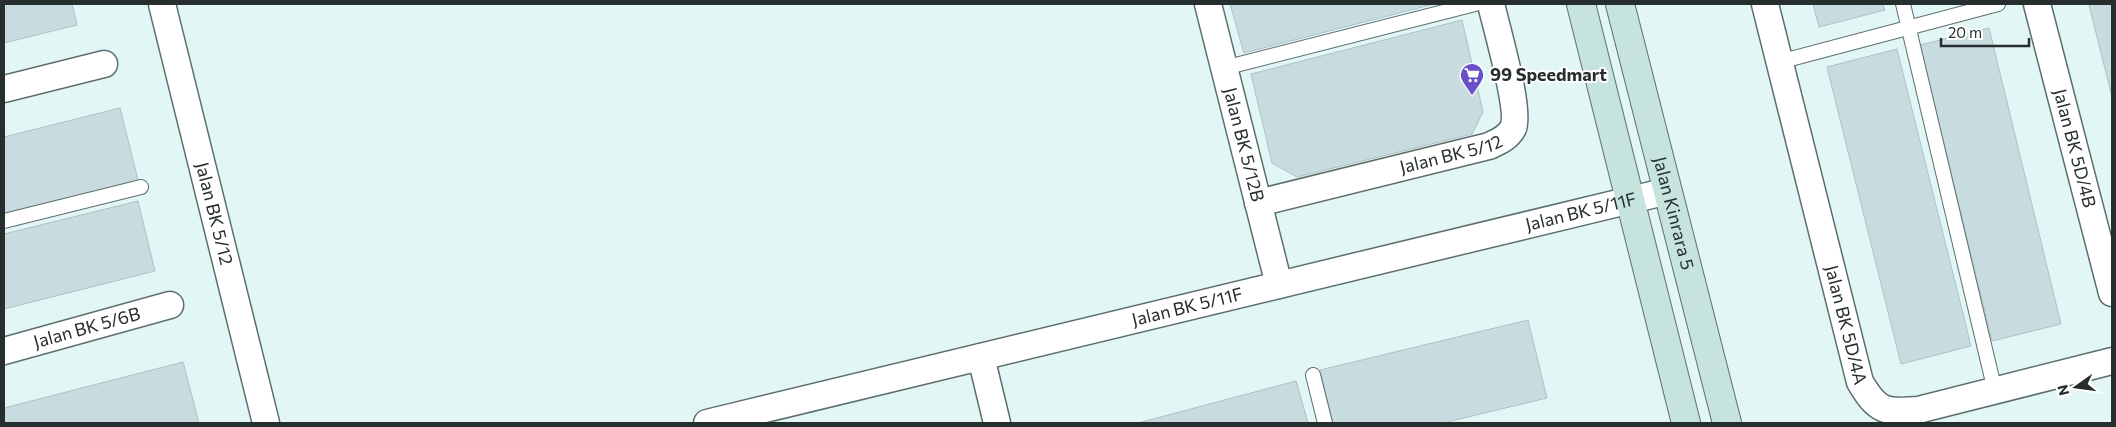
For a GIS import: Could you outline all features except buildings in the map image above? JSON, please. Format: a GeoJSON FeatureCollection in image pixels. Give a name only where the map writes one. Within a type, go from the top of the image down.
{"type":"FeatureCollection","features":[{"type":"Feature","properties":{"kind":"main road"},"geometry":{"type":"LineString","coordinates":[[1581,4],[1686,423]]}},
{"type":"Feature","properties":{"kind":"main road","name":"Jalan Kinrara 5"},"geometry":{"type":"LineString","coordinates":[[1620,4],[1727,423]]}},
{"type":"Feature","properties":{"kind":"street","name":"Jalan BK 5/12"},"geometry":{"type":"LineString","coordinates":[[162,4],[266,423]]}},
{"type":"Feature","properties":{"kind":"street","name":"Jalan BK 5/12B"},"geometry":{"type":"LineString","coordinates":[[1208,4],[1279,285]]}},
{"type":"Feature","properties":{"kind":"street","name":"Jalan BK 5/12"},"geometry":{"type":"LineString","coordinates":[[1258,203],[1489,146],[1503,140],[1513,127],[1515,109],[1491,4]]}},
{"type":"Feature","properties":{"kind":"street","name":"Jalan BK 5D/4A"},"geometry":{"type":"LineString","coordinates":[[1765,4],[1860,382],[1868,396],[1880,408],[1898,412],[1918,410],[2112,361]]}},
{"type":"Feature","properties":{"kind":"street","name":"Jalan BK 5D/4B"},"geometry":{"type":"LineString","coordinates":[[2037,4],[2112,293]]}},
{"type":"Feature","properties":{"kind":"street"},"geometry":{"type":"LineString","coordinates":[[4,90],[104,64]]}},
{"type":"Feature","properties":{"kind":"street","name":"Jalan BK 5/11F"},"geometry":{"type":"LineString","coordinates":[[713,423],[1668,191]]}},
{"type":"Feature","properties":{"kind":"street","name":"Jalan BK 5/6B"},"geometry":{"type":"LineString","coordinates":[[4,351],[170,305]]}},
{"type":"Feature","properties":{"kind":"street"},"geometry":{"type":"LineString","coordinates":[[981,357],[997,423]]}},
{"type":"Feature","properties":{"kind":"lane"},"geometry":{"type":"LineString","coordinates":[[1224,68],[1475,4]]}},
{"type":"Feature","properties":{"kind":"lane"},"geometry":{"type":"LineString","coordinates":[[1903,4],[1995,391]]}},
{"type":"Feature","properties":{"kind":"lane"},"geometry":{"type":"LineString","coordinates":[[1779,62],[1998,4]]}},
{"type":"Feature","properties":{"kind":"lane"},"geometry":{"type":"LineString","coordinates":[[4,221],[141,187]]}},
{"type":"Feature","properties":{"kind":"lane"},"geometry":{"type":"LineString","coordinates":[[1313,375],[1325,423]]}},
{"type":"Feature","properties":{"kind":"place","name":"99 Speedmart"},"geometry":{"type":"Point","coordinates":[1472,96]}}]}
